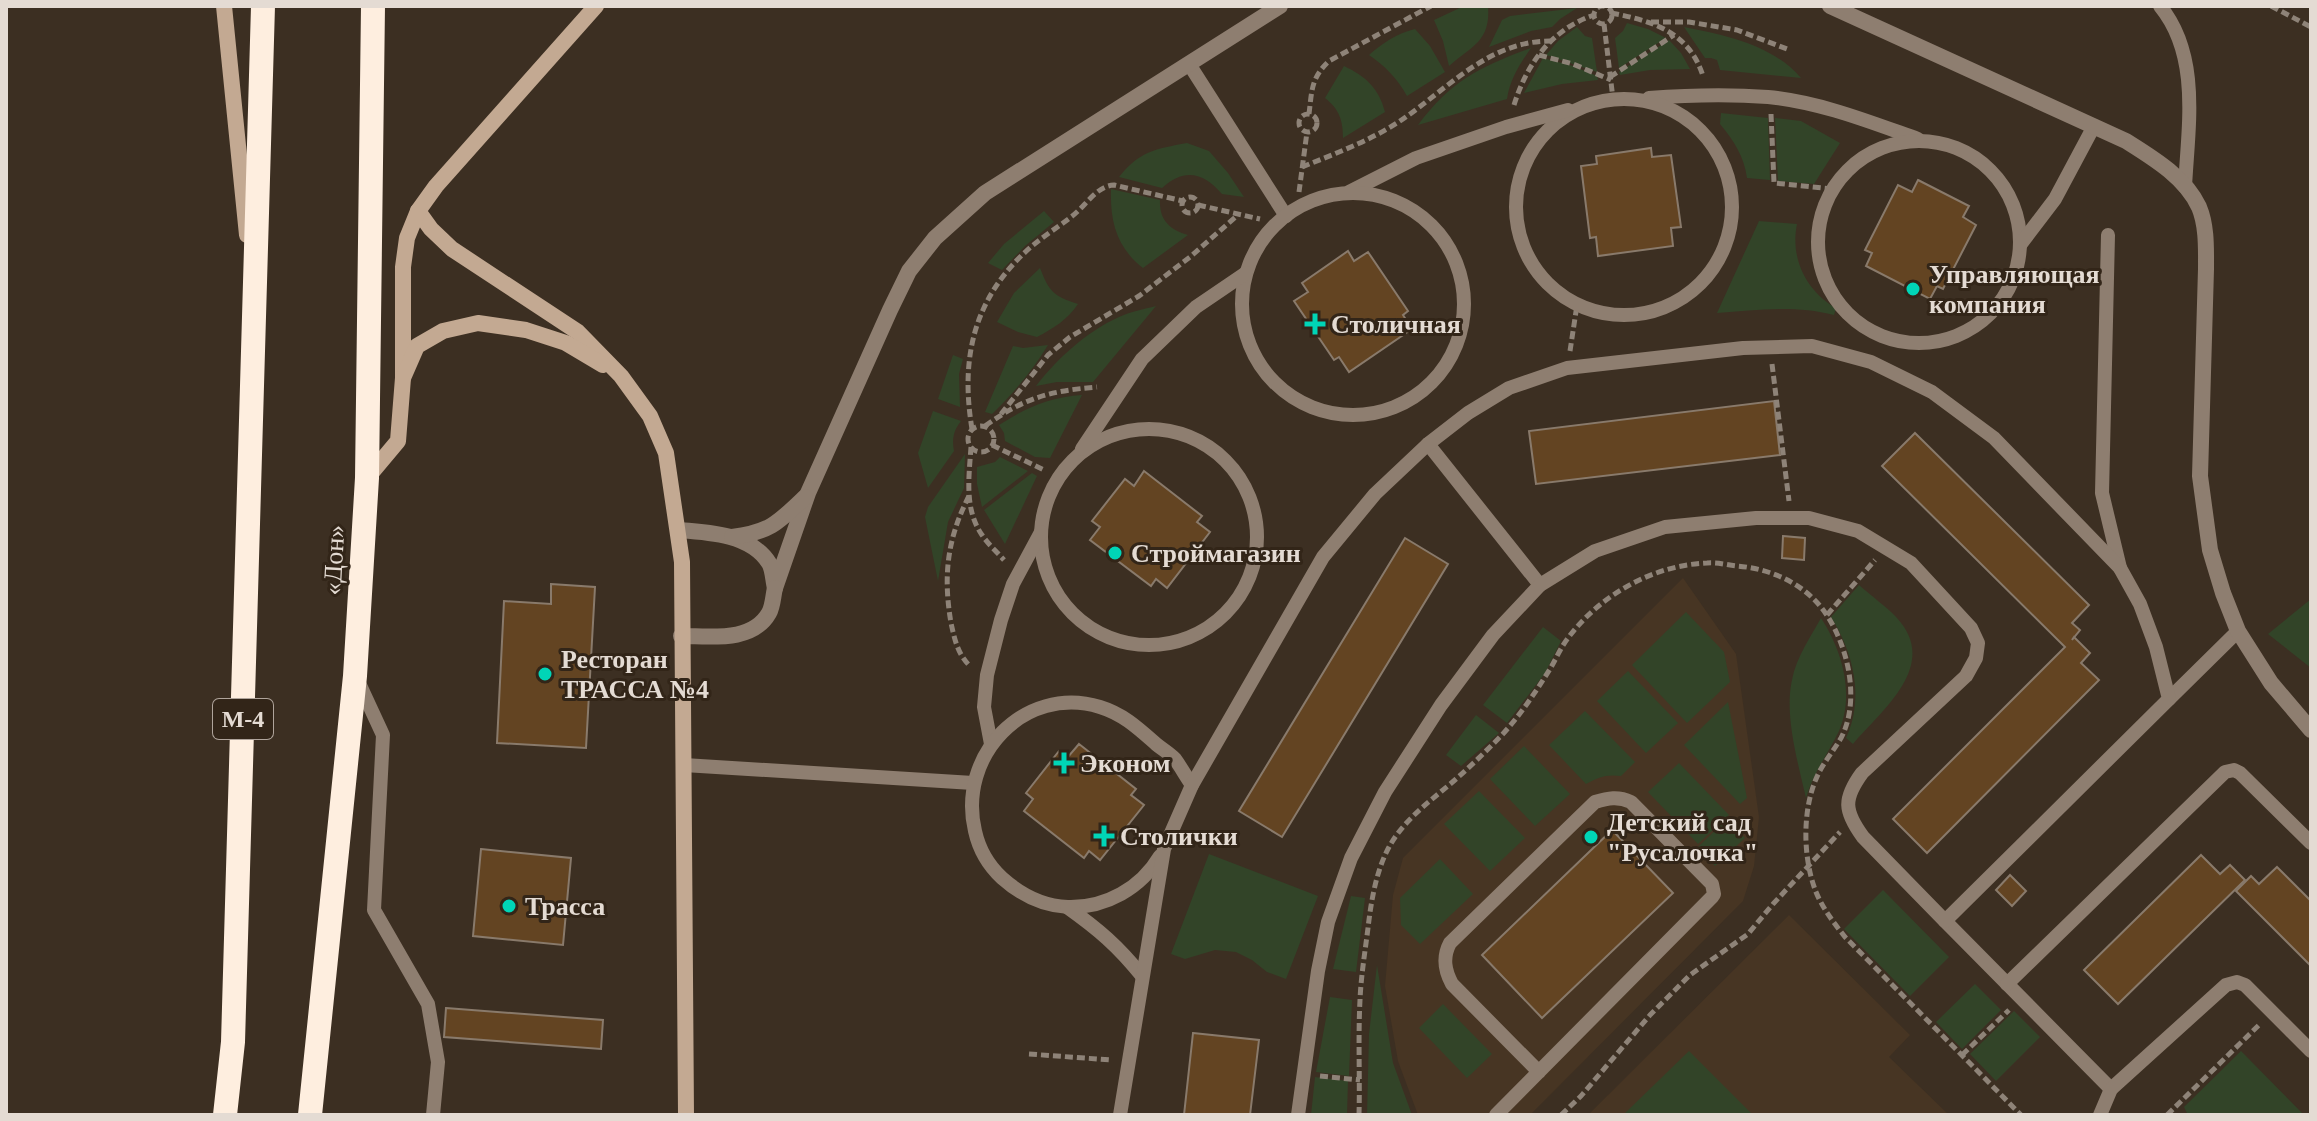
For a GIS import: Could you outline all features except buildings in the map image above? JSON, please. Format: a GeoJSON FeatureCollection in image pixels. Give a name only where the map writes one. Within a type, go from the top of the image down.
{"type":"FeatureCollection","features":[{"type":"Feature","properties":{"kind":"highway","name":"М-4"},"geometry":{"type":"LineString","coordinates":[[225,1115],[233,1042],[263,6]]}},
{"type":"Feature","properties":{"kind":"highway","name":"«Дон»"},"geometry":{"type":"LineString","coordinates":[[310,1115],[355,676],[367,478],[373,6]]}},
{"type":"Feature","properties":{"kind":"street"},"geometry":{"type":"LineString","coordinates":[[224,6],[255,323]]}},
{"type":"Feature","properties":{"kind":"street"},"geometry":{"type":"LineString","coordinates":[[367,478],[398,441],[403,378],[403,267],[407,238],[418,211],[436,186],[596,6]]}},
{"type":"Feature","properties":{"kind":"street"},"geometry":{"type":"LineString","coordinates":[[681,636],[729,636],[754,630],[769,612],[808,493],[909,271],[935,238],[985,193],[1280,6]]}},
{"type":"Feature","properties":{"kind":"street"},"geometry":{"type":"LineString","coordinates":[[1830,6],[2126,141],[2159,161],[2185,187],[2199,208],[2206,239],[2200,476],[2203,512],[2214,564],[2238,631],[2271,683],[2311,730]]}},
{"type":"Feature","properties":{"kind":"street"},"geometry":{"type":"LineString","coordinates":[[418,211],[452,249],[578,332],[621,376],[650,416],[666,453],[682,562],[686,1115]]}},
{"type":"Feature","properties":{"kind":"street"},"geometry":{"type":"LineString","coordinates":[[403,378],[417,346],[443,331],[478,323],[526,330],[566,343],[621,376]]}},
{"type":"Feature","properties":{"kind":"street"},"geometry":{"type":"LineString","coordinates":[[732,537],[755,534],[777,524],[808,493]]}},
{"type":"Feature","properties":{"kind":"street"},"geometry":{"type":"LineString","coordinates":[[678,530],[732,537],[755,549],[770,563],[775,588]]}},
{"type":"Feature","properties":{"kind":"lane"},"geometry":{"type":"LineString","coordinates":[[2160,6],[2172,21],[2178,36],[2188,80],[2185,187]]}},
{"type":"Feature","properties":{"kind":"lane"},"geometry":{"type":"LineString","coordinates":[[1189,64],[1286,216]]}},
{"type":"Feature","properties":{"kind":"lane"},"geometry":{"type":"LineString","coordinates":[[1346,193],[1416,158],[1506,127],[1613,99],[1702,95],[1771,97],[1846,113],[1922,141],[1961,150],[1993,173],[2014,206],[2020,245],[2011,283],[2001,301],[1972,328],[1954,336],[1915,343],[1877,334],[1845,311],[1824,277],[1818,238],[1820,219],[1827,200],[1850,168],[1865,156],[1893,145],[1922,141]]}},
{"type":"Feature","properties":{"kind":"lane"},"geometry":{"type":"LineString","coordinates":[[1592,103],[1572,111],[1555,124],[1528,157],[1516,197],[1518,229],[1529,259],[1556,292],[1594,311],[1636,315],[1667,307],[1694,290],[1709,275],[1729,238],[1733,196],[1720,155],[1708,137],[1684,117],[1655,103],[1634,99]]}},
{"type":"Feature","properties":{"kind":"lane"},"geometry":{"type":"LineString","coordinates":[[2020,245],[2055,199],[2094,126]]}},
{"type":"Feature","properties":{"kind":"lane"},"geometry":{"type":"LineString","coordinates":[[1346,193],[1390,199],[1411,209],[1429,223],[1444,239],[1455,259],[1464,299],[1461,328],[1451,357],[1439,374],[1425,389],[1389,409],[1368,414],[1346,415],[1325,411],[1286,393],[1257,360],[1243,318],[1242,295],[1246,273],[1267,234],[1302,205],[1346,193]]}},
{"type":"Feature","properties":{"kind":"lane"},"geometry":{"type":"LineString","coordinates":[[2108,235],[2102,493],[2120,568]]}},
{"type":"Feature","properties":{"kind":"lane"},"geometry":{"type":"LineString","coordinates":[[1077,457],[1114,436],[1134,430],[1155,430],[1196,440],[1230,465],[1243,482],[1251,501],[1257,522],[1257,543],[1247,584],[1222,618],[1185,639],[1165,644],[1123,642],[1103,634],[1085,624],[1056,592],[1042,553],[1041,531],[1052,491],[1063,472],[1077,457],[1142,359],[1196,307],[1246,273]]}},
{"type":"Feature","properties":{"kind":"lane"},"geometry":{"type":"LineString","coordinates":[[1192,785],[1174,759],[1117,713],[1079,703],[1059,704],[1021,717],[991,744],[973,783],[972,819],[976,838],[996,873],[1028,896],[1067,907],[1106,901],[1124,892],[1141,881],[1154,866],[1192,785],[1323,557],[1375,494],[1428,444],[1468,413],[1509,388],[1567,368],[1743,348],[1812,346],[1871,362],[1932,392],[1994,438],[2120,568],[2140,604],[2156,647],[2169,699]]}},
{"type":"Feature","properties":{"kind":"lane"},"geometry":{"type":"LineString","coordinates":[[1428,444],[1540,585]]}},
{"type":"Feature","properties":{"kind":"lane"},"geometry":{"type":"LineString","coordinates":[[1298,1115],[1328,922],[1351,858],[1385,792],[1441,705],[1493,635],[1540,585],[1595,551],[1665,527],[1756,518],[1809,518],[1858,531],[1911,563],[1971,628],[1978,643],[1976,658],[1966,676],[1862,773],[1850,790],[1848,808],[1863,837],[2111,1089]]}},
{"type":"Feature","properties":{"kind":"lane"},"geometry":{"type":"LineString","coordinates":[[991,744],[984,707],[991,661],[1013,584],[1041,531]]}},
{"type":"Feature","properties":{"kind":"lane"},"geometry":{"type":"LineString","coordinates":[[1945,921],[2238,631]]}},
{"type":"Feature","properties":{"kind":"lane"},"geometry":{"type":"LineString","coordinates":[[355,676],[383,735],[374,910],[428,1004],[438,1062],[433,1115]]}},
{"type":"Feature","properties":{"kind":"lane"},"geometry":{"type":"LineString","coordinates":[[684,765],[973,783]]}},
{"type":"Feature","properties":{"kind":"lane"},"geometry":{"type":"LineString","coordinates":[[2007,984],[2225,772],[2234,770],[2240,773],[2311,843]]}},
{"type":"Feature","properties":{"kind":"lane"},"geometry":{"type":"LineString","coordinates":[[1496,1115],[1539,1072],[1714,894],[1712,884],[1631,802],[1623,798],[1595,802],[1450,943],[1446,951],[1446,974],[1452,984],[1539,1072]]}},
{"type":"Feature","properties":{"kind":"lane"},"geometry":{"type":"LineString","coordinates":[[1120,1115],[1164,849]]}},
{"type":"Feature","properties":{"kind":"lane"},"geometry":{"type":"LineString","coordinates":[[1067,907],[1119,947],[1142,976]]}},
{"type":"Feature","properties":{"kind":"lane"},"geometry":{"type":"LineString","coordinates":[[2100,1115],[2111,1089],[2226,985],[2237,982],[2245,985],[2311,1051]]}},
{"type":"Feature","properties":{"kind":"path"},"geometry":{"type":"LineString","coordinates":[[1309,114],[1312,84],[1318,71],[1329,61],[1431,6]]}},
{"type":"Feature","properties":{"kind":"path"},"geometry":{"type":"LineString","coordinates":[[1611,13],[1611,20],[1604,24],[1596,22],[1596,7],[1604,6],[1611,13],[1651,22],[1689,22],[1737,30],[1787,49]]}},
{"type":"Feature","properties":{"kind":"path"},"geometry":{"type":"LineString","coordinates":[[2271,6],[2311,27]]}},
{"type":"Feature","properties":{"kind":"path"},"geometry":{"type":"LineString","coordinates":[[1514,106],[1520,88],[1550,41],[1576,21],[1594,15]]}},
{"type":"Feature","properties":{"kind":"path"},"geometry":{"type":"LineString","coordinates":[[1651,22],[1674,34],[1697,58],[1704,80]]}},
{"type":"Feature","properties":{"kind":"path"},"geometry":{"type":"LineString","coordinates":[[1604,24],[1613,99]]}},
{"type":"Feature","properties":{"kind":"path"},"geometry":{"type":"LineString","coordinates":[[1611,79],[1674,34]]}},
{"type":"Feature","properties":{"kind":"path"},"geometry":{"type":"LineString","coordinates":[[1302,167],[1361,143],[1397,123],[1470,68],[1505,49],[1535,41],[1550,41]]}},
{"type":"Feature","properties":{"kind":"path"},"geometry":{"type":"LineString","coordinates":[[1539,55],[1611,79]]}},
{"type":"Feature","properties":{"kind":"path"},"geometry":{"type":"LineString","coordinates":[[1771,97],[1774,183],[1833,189]]}},
{"type":"Feature","properties":{"kind":"path"},"geometry":{"type":"LineString","coordinates":[[1309,114],[1316,118],[1317,124],[1315,129],[1307,132],[1299,127],[1298,122],[1301,116],[1309,114]]}},
{"type":"Feature","properties":{"kind":"path"},"geometry":{"type":"LineString","coordinates":[[1299,192],[1307,132]]}},
{"type":"Feature","properties":{"kind":"path"},"geometry":{"type":"LineString","coordinates":[[1004,560],[981,534],[971,512],[968,485],[969,435],[972,429],[967,376],[971,340],[984,305],[1004,275],[1031,247],[1078,212],[1106,186],[1114,185],[1183,201],[1192,198],[1198,205],[1260,219]]}},
{"type":"Feature","properties":{"kind":"path"},"geometry":{"type":"LineString","coordinates":[[1183,201],[1183,211],[1188,213],[1197,210],[1198,205]]}},
{"type":"Feature","properties":{"kind":"path"},"geometry":{"type":"LineString","coordinates":[[1001,414],[1048,355],[1070,337],[1139,296],[1239,214]]}},
{"type":"Feature","properties":{"kind":"path"},"geometry":{"type":"LineString","coordinates":[[1570,351],[1577,305]]}},
{"type":"Feature","properties":{"kind":"path"},"geometry":{"type":"LineString","coordinates":[[1770,347],[1791,518]]}},
{"type":"Feature","properties":{"kind":"path"},"geometry":{"type":"LineString","coordinates":[[972,429],[985,426],[1001,414],[1050,392],[1097,387]]}},
{"type":"Feature","properties":{"kind":"path"},"geometry":{"type":"LineString","coordinates":[[971,447],[984,451],[992,445],[994,436],[985,426]]}},
{"type":"Feature","properties":{"kind":"path"},"geometry":{"type":"LineString","coordinates":[[992,445],[1044,470]]}},
{"type":"Feature","properties":{"kind":"path"},"geometry":{"type":"LineString","coordinates":[[969,496],[950,545],[946,573],[955,640],[962,658],[972,668]]}},
{"type":"Feature","properties":{"kind":"path"},"geometry":{"type":"LineString","coordinates":[[1827,615],[1886,547]]}},
{"type":"Feature","properties":{"kind":"path"},"geometry":{"type":"LineString","coordinates":[[1561,1115],[1650,1015],[1690,975],[1748,934],[1852,820]]}},
{"type":"Feature","properties":{"kind":"path"},"geometry":{"type":"LineString","coordinates":[[1962,1055],[2021,998]]}},
{"type":"Feature","properties":{"kind":"path"},"geometry":{"type":"LineString","coordinates":[[2167,1115],[2272,1012]]}},
{"type":"Feature","properties":{"kind":"path"},"geometry":{"type":"LineString","coordinates":[[1029,1054],[1128,1061]]}},
{"type":"Feature","properties":{"kind":"path"},"geometry":{"type":"LineString","coordinates":[[1304,1074],[1360,1080]]}},
{"type":"Feature","properties":{"kind":"shaded area","name":"Детский сад \"Русалочка\""},"geometry":{"type":"Polygon","coordinates":[[[1683,578],[1736,654],[1759,817],[1754,866],[1743,901],[1530,1115],[1418,1115],[1398,1061],[1385,986],[1393,895],[1403,858],[1683,578]]]}},
{"type":"Feature","properties":{"kind":"shaded area"},"geometry":{"type":"Polygon","coordinates":[[[1789,915],[1910,1035],[1889,1057],[1949,1115],[1588,1115],[1789,915]]]}},
{"type":"Feature","properties":{"kind":"green space"},"geometry":{"type":"Polygon","coordinates":[[[1464,6],[1488,6],[1486,27],[1478,42],[1449,66],[1434,20],[1464,6]]]}},
{"type":"Feature","properties":{"kind":"green space"},"geometry":{"type":"Polygon","coordinates":[[[1577,8],[1552,27],[1531,31],[1489,47],[1502,20],[1510,16],[1577,8]]]}},
{"type":"Feature","properties":{"kind":"green space"},"geometry":{"type":"Polygon","coordinates":[[[1627,23],[1666,38],[1619,68],[1615,38],[1627,23]]]}},
{"type":"Feature","properties":{"kind":"green space"},"geometry":{"type":"Polygon","coordinates":[[[1577,27],[1585,36],[1592,38],[1597,72],[1546,55],[1577,27]]]}},
{"type":"Feature","properties":{"kind":"green space"},"geometry":{"type":"Polygon","coordinates":[[[1684,27],[1732,38],[1762,49],[1777,57],[1801,78],[1720,70],[1717,60],[1705,58],[1684,27]]]}},
{"type":"Feature","properties":{"kind":"green space"},"geometry":{"type":"Polygon","coordinates":[[[1415,29],[1430,46],[1445,72],[1407,96],[1390,73],[1369,55],[1390,39],[1415,29]]]}},
{"type":"Feature","properties":{"kind":"green space"},"geometry":{"type":"Polygon","coordinates":[[[1669,40],[1690,69],[1650,70],[1620,75],[1619,72],[1669,40]]]}},
{"type":"Feature","properties":{"kind":"green space"},"geometry":{"type":"Polygon","coordinates":[[[1531,48],[1513,78],[1507,99],[1418,125],[1443,97],[1468,77],[1531,48]]]}},
{"type":"Feature","properties":{"kind":"green space"},"geometry":{"type":"Polygon","coordinates":[[[1543,58],[1573,66],[1597,76],[1598,80],[1524,93],[1543,58]]]}},
{"type":"Feature","properties":{"kind":"green space"},"geometry":{"type":"Polygon","coordinates":[[[1344,66],[1370,84],[1385,112],[1343,138],[1339,115],[1325,98],[1344,66]]]}},
{"type":"Feature","properties":{"kind":"green space"},"geometry":{"type":"Polygon","coordinates":[[[1721,113],[1768,118],[1770,180],[1747,178],[1738,149],[1720,124],[1721,113]]]}},
{"type":"Feature","properties":{"kind":"green space"},"geometry":{"type":"Polygon","coordinates":[[[1775,118],[1801,121],[1840,143],[1814,184],[1778,181],[1775,118]]]}},
{"type":"Feature","properties":{"kind":"green space"},"geometry":{"type":"Polygon","coordinates":[[[1187,143],[1209,151],[1244,197],[1222,194],[1208,181],[1193,175],[1178,177],[1162,188],[1119,177],[1149,152],[1187,143]]]}},
{"type":"Feature","properties":{"kind":"green space"},"geometry":{"type":"Polygon","coordinates":[[[1111,189],[1160,200],[1161,213],[1167,223],[1188,235],[1143,268],[1126,251],[1116,233],[1111,189]]]}},
{"type":"Feature","properties":{"kind":"green space"},"geometry":{"type":"Polygon","coordinates":[[[1044,211],[1054,222],[1002,270],[988,263],[1004,244],[1044,211]]]}},
{"type":"Feature","properties":{"kind":"green space"},"geometry":{"type":"Polygon","coordinates":[[[1759,221],[1797,224],[1798,261],[1816,292],[1836,308],[1834,315],[1790,309],[1717,313],[1759,221]]]}},
{"type":"Feature","properties":{"kind":"green space"},"geometry":{"type":"Polygon","coordinates":[[[1040,268],[1053,292],[1078,304],[1060,323],[1037,337],[997,322],[1014,293],[1040,268]]]}},
{"type":"Feature","properties":{"kind":"green space"},"geometry":{"type":"Polygon","coordinates":[[[1156,306],[1093,382],[1057,382],[1036,386],[1063,356],[1095,330],[1123,315],[1156,306]]]}},
{"type":"Feature","properties":{"kind":"green space"},"geometry":{"type":"Polygon","coordinates":[[[1048,345],[1008,398],[992,414],[985,412],[1013,346],[1048,345]]]}},
{"type":"Feature","properties":{"kind":"green space"},"geometry":{"type":"Polygon","coordinates":[[[953,355],[963,359],[959,374],[960,407],[938,399],[953,355]]]}},
{"type":"Feature","properties":{"kind":"green space"},"geometry":{"type":"Polygon","coordinates":[[[1082,395],[1050,458],[1035,457],[1005,441],[999,425],[1009,419],[1049,401],[1082,395]]]}},
{"type":"Feature","properties":{"kind":"green space"},"geometry":{"type":"Polygon","coordinates":[[[933,411],[961,421],[954,435],[954,451],[928,488],[918,453],[933,411]]]}},
{"type":"Feature","properties":{"kind":"green space"},"geometry":{"type":"Polygon","coordinates":[[[965,454],[964,488],[948,522],[938,581],[925,517],[928,507],[965,454]]]}},
{"type":"Feature","properties":{"kind":"green space"},"geometry":{"type":"Polygon","coordinates":[[[1000,457],[1028,471],[982,507],[977,467],[995,462],[1000,457]]]}},
{"type":"Feature","properties":{"kind":"green space"},"geometry":{"type":"Polygon","coordinates":[[[1032,473],[1037,476],[1005,544],[984,510],[1032,473]]]}},
{"type":"Feature","properties":{"kind":"green space"},"geometry":{"type":"Polygon","coordinates":[[[1859,585],[1897,618],[1909,635],[1912,653],[1910,669],[1902,686],[1853,744],[1846,738],[1855,707],[1854,676],[1845,645],[1831,617],[1859,585]]]}},
{"type":"Feature","properties":{"kind":"green space"},"geometry":{"type":"Polygon","coordinates":[[[2311,599],[2311,668],[2268,634],[2311,599]]]}},
{"type":"Feature","properties":{"kind":"green space"},"geometry":{"type":"Polygon","coordinates":[[[1686,612],[1724,652],[1730,682],[1687,723],[1632,665],[1686,612]]]}},
{"type":"Feature","properties":{"kind":"green space"},"geometry":{"type":"Polygon","coordinates":[[[1821,618],[1840,658],[1846,702],[1839,731],[1806,798],[1793,739],[1790,694],[1797,664],[1821,618]]]}},
{"type":"Feature","properties":{"kind":"green space"},"geometry":{"type":"Polygon","coordinates":[[[1543,627],[1561,641],[1545,673],[1507,723],[1483,705],[1543,627]]]}},
{"type":"Feature","properties":{"kind":"green space"},"geometry":{"type":"Polygon","coordinates":[[[1628,671],[1678,723],[1646,753],[1597,701],[1628,671]]]}},
{"type":"Feature","properties":{"kind":"green space"},"geometry":{"type":"Polygon","coordinates":[[[1728,702],[1747,798],[1740,804],[1684,745],[1728,702]]]}},
{"type":"Feature","properties":{"kind":"green space"},"geometry":{"type":"Polygon","coordinates":[[[1585,711],[1635,762],[1621,776],[1611,775],[1586,784],[1549,745],[1585,711]]]}},
{"type":"Feature","properties":{"kind":"green space"},"geometry":{"type":"Polygon","coordinates":[[[1476,715],[1499,733],[1461,766],[1446,755],[1476,715]]]}},
{"type":"Feature","properties":{"kind":"green space"},"geometry":{"type":"Polygon","coordinates":[[[1524,746],[1570,794],[1535,826],[1490,779],[1524,746]]]}},
{"type":"Feature","properties":{"kind":"green space"},"geometry":{"type":"Polygon","coordinates":[[[1679,763],[1729,815],[1698,844],[1648,792],[1679,763]]]}},
{"type":"Feature","properties":{"kind":"green space"},"geometry":{"type":"Polygon","coordinates":[[[1479,791],[1525,838],[1490,871],[1444,824],[1479,791]]]}},
{"type":"Feature","properties":{"kind":"green space"},"geometry":{"type":"Polygon","coordinates":[[[1727,819],[1745,838],[1715,866],[1698,847],[1727,819]]]}},
{"type":"Feature","properties":{"kind":"green space"},"geometry":{"type":"Polygon","coordinates":[[[1209,854],[1318,896],[1286,979],[1267,972],[1236,952],[1215,950],[1185,959],[1171,954],[1209,854]]]}},
{"type":"Feature","properties":{"kind":"green space"},"geometry":{"type":"Polygon","coordinates":[[[1440,859],[1473,894],[1420,944],[1401,925],[1400,898],[1440,859]]]}},
{"type":"Feature","properties":{"kind":"green space"},"geometry":{"type":"Polygon","coordinates":[[[1883,890],[1949,957],[1910,996],[1844,929],[1883,890]]]}},
{"type":"Feature","properties":{"kind":"green space"},"geometry":{"type":"Polygon","coordinates":[[[1351,896],[1365,898],[1356,972],[1333,969],[1351,896]]]}},
{"type":"Feature","properties":{"kind":"green space"},"geometry":{"type":"Polygon","coordinates":[[[1377,965],[1393,1063],[1412,1115],[1367,1115],[1369,1034],[1377,965]]]}},
{"type":"Feature","properties":{"kind":"green space"},"geometry":{"type":"Polygon","coordinates":[[[1975,984],[2001,1010],[1962,1049],[1936,1022],[1975,984]]]}},
{"type":"Feature","properties":{"kind":"green space"},"geometry":{"type":"Polygon","coordinates":[[[1330,997],[1352,1000],[1349,1076],[1316,1072],[1330,997]]]}},
{"type":"Feature","properties":{"kind":"green space"},"geometry":{"type":"Polygon","coordinates":[[[1443,1004],[1492,1054],[1467,1078],[1419,1028],[1443,1004]]]}},
{"type":"Feature","properties":{"kind":"green space"},"geometry":{"type":"Polygon","coordinates":[[[2014,1011],[2040,1037],[1996,1081],[1970,1054],[2014,1011]]]}},
{"type":"Feature","properties":{"kind":"green space"},"geometry":{"type":"Polygon","coordinates":[[[1689,1051],[1753,1115],[1623,1115],[1689,1051]]]}},
{"type":"Feature","properties":{"kind":"green space"},"geometry":{"type":"Polygon","coordinates":[[[2241,1051],[2304,1115],[2188,1115],[2184,1107],[2241,1051]]]}},
{"type":"Feature","properties":{"kind":"green space"},"geometry":{"type":"Polygon","coordinates":[[[1315,1077],[1348,1081],[1347,1115],[1311,1115],[1315,1077]]]}},
{"type":"Feature","properties":{"kind":"place","name":"Управляющая компания"},"geometry":{"type":"Point","coordinates":[1913,289]}},
{"type":"Feature","properties":{"kind":"place","name":"Столичная"},"geometry":{"type":"Point","coordinates":[1315,324]}},
{"type":"Feature","properties":{"kind":"place","name":"Строймагазин"},"geometry":{"type":"Point","coordinates":[1115,553]}},
{"type":"Feature","properties":{"kind":"place","name":"Ресторан ТРАССА №4"},"geometry":{"type":"Point","coordinates":[545,674]}},
{"type":"Feature","properties":{"kind":"place","name":"Эконом"},"geometry":{"type":"Point","coordinates":[1064,763]}},
{"type":"Feature","properties":{"kind":"place","name":"Столички"},"geometry":{"type":"Point","coordinates":[1104,836]}},
{"type":"Feature","properties":{"kind":"place","name":"Детский сад \"Русалочка\""},"geometry":{"type":"Point","coordinates":[1591,837]}},
{"type":"Feature","properties":{"kind":"place","name":"Трасса"},"geometry":{"type":"Point","coordinates":[509,906]}}]}
